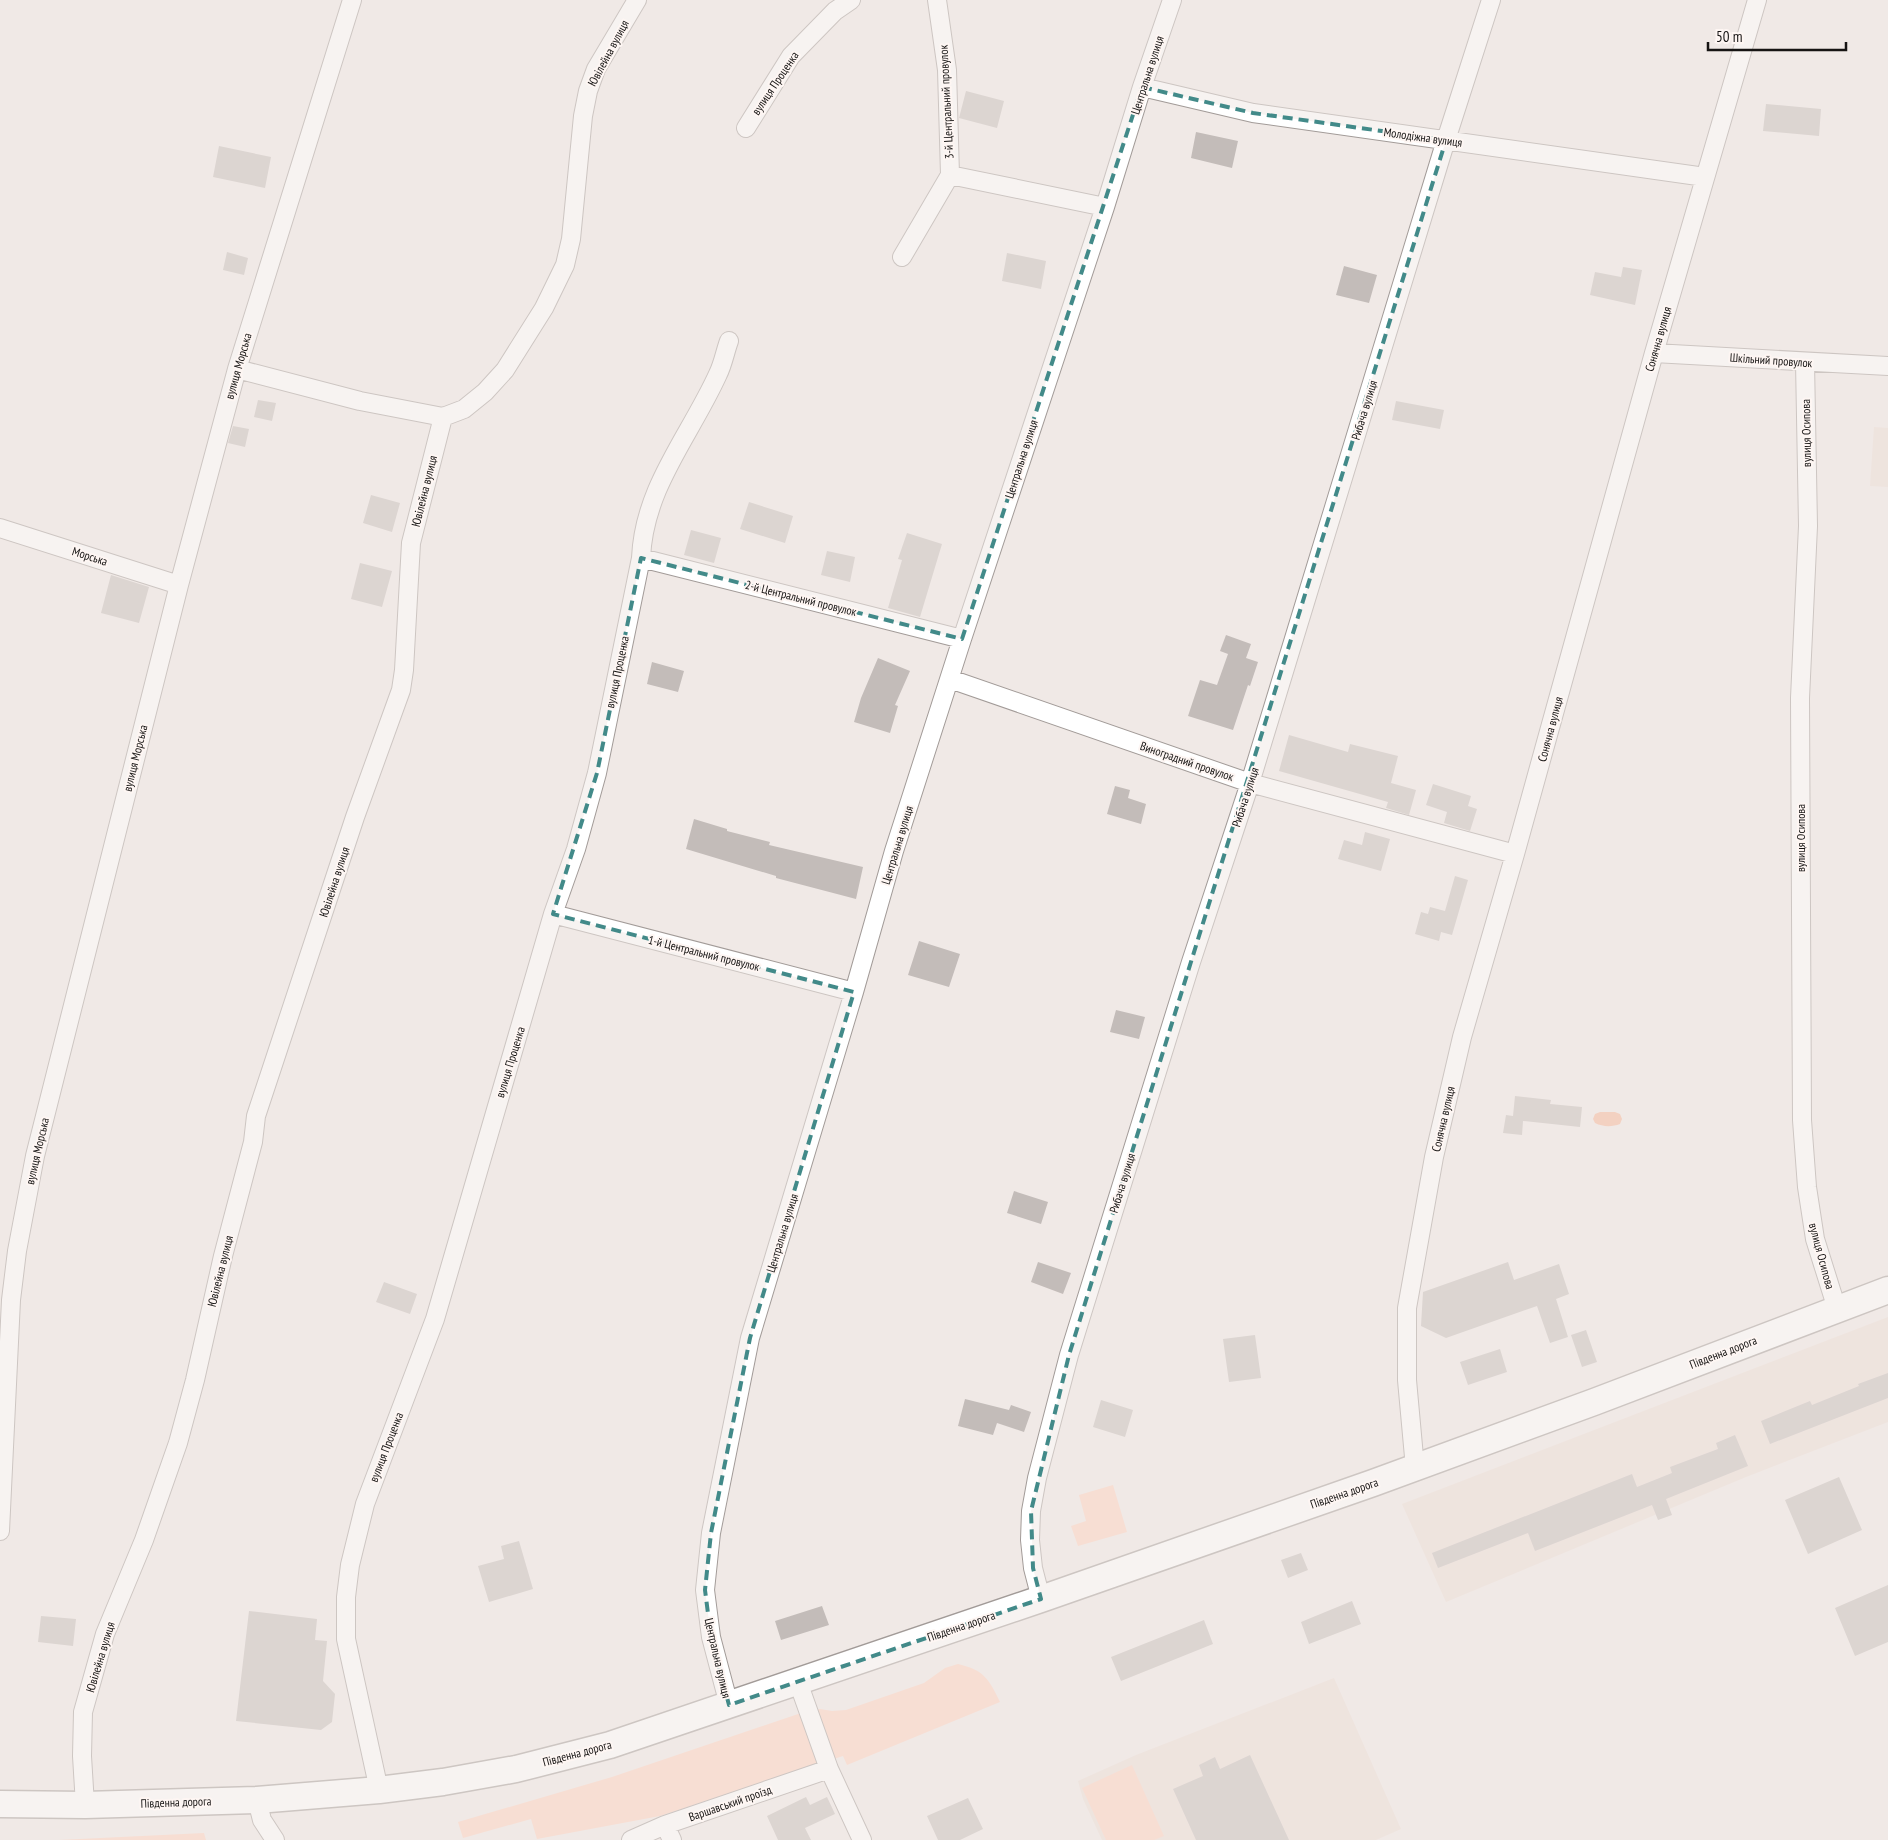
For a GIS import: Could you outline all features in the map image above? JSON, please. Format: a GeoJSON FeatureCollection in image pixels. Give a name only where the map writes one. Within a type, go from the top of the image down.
{"type":"FeatureCollection","features":[{"type":"Feature","properties":{"kind":"highway","name":"Південна дорога"},"geometry":{"type":"LineString","coordinates":[[0,1804],[85,1805],[257,1800],[379,1790],[443,1782],[516,1769],[610,1745],[1041,1599],[1415,1468],[1888,1290]]}},
{"type":"Feature","properties":{"kind":"street","name":"вулиця Морська"},"geometry":{"type":"LineString","coordinates":[[0,1531],[12,1300],[18,1251],[35,1156],[179,585],[237,369],[352,0]]}},
{"type":"Feature","properties":{"kind":"street","name":"Ювілейна вулиця"},"geometry":{"type":"LineString","coordinates":[[85,1805],[82,1756],[83,1712],[105,1634],[144,1540],[178,1443],[223,1256],[253,1142],[256,1116],[355,817],[402,690],[411,543],[443,417],[464,409],[485,392],[505,370],[544,308],[566,265],[571,239],[583,116],[588,91],[596,70],[637,0]]}},
{"type":"Feature","properties":{"kind":"street","name":"вулиця Проценка"},"geometry":{"type":"LineString","coordinates":[[746,128],[791,56],[835,11],[851,0]]}},
{"type":"Feature","properties":{"kind":"street","name":"3-й Центральний провулок"},"geometry":{"type":"LineString","coordinates":[[902,257],[950,175],[947,70],[937,0]]}},
{"type":"Feature","properties":{"kind":"street","name":"Центральна вулиця"},"geometry":{"type":"LineString","coordinates":[[729,1705],[711,1637],[705,1590],[711,1532],[750,1338],[854,992],[894,851],[1105,208],[1142,87],[1172,0]]}},
{"type":"Feature","properties":{"kind":"street","name":"Рибача вулиця"},"geometry":{"type":"LineString","coordinates":[[1041,1599],[1033,1568],[1030,1540],[1030,1511],[1036,1478],[1072,1346],[1191,962],[1250,782],[1446,140],[1491,0]]}},
{"type":"Feature","properties":{"kind":"street","name":"Сонячна вулиця"},"geometry":{"type":"LineString","coordinates":[[1415,1468],[1407,1380],[1407,1308],[1434,1157],[1460,1047],[1516,854],[1654,352],[1757,0]]}},
{"type":"Feature","properties":{"kind":"street","name":"Молодіжна вулиця"},"geometry":{"type":"LineString","coordinates":[[1142,87],[1253,113],[1705,177]]}},
{"type":"Feature","properties":{"kind":"street","name":"3-й Центральний провулок"},"geometry":{"type":"LineString","coordinates":[[950,175],[1105,208]]}},
{"type":"Feature","properties":{"kind":"street","name":"вулиця Проценка"},"geometry":{"type":"LineString","coordinates":[[379,1790],[346,1638],[346,1597],[350,1564],[365,1504],[435,1319],[554,914],[576,849],[597,774],[641,558],[642,537],[660,481],[718,374],[729,341]]}},
{"type":"Feature","properties":{"kind":"street","name":"Шкільний провулок"},"geometry":{"type":"LineString","coordinates":[[1654,352],[1888,366]]}},
{"type":"Feature","properties":{"kind":"street","name":"вулиця Осипова"},"geometry":{"type":"LineString","coordinates":[[1805,362],[1808,526],[1800,698],[1802,1120],[1807,1186],[1815,1239],[1837,1309]]}},
{"type":"Feature","properties":{"kind":"street"},"geometry":{"type":"LineString","coordinates":[[237,369],[360,401],[443,417]]}},
{"type":"Feature","properties":{"kind":"street","name":"Морська"},"geometry":{"type":"LineString","coordinates":[[0,528],[179,585]]}},
{"type":"Feature","properties":{"kind":"street","name":"2-й Центральний провулок"},"geometry":{"type":"LineString","coordinates":[[641,558],[962,639]]}},
{"type":"Feature","properties":{"kind":"street","name":"Виноградний провулок"},"geometry":{"type":"LineString","coordinates":[[950,679],[1250,782],[1516,854]]}},
{"type":"Feature","properties":{"kind":"street","name":"1-й Центральний провулок"},"geometry":{"type":"LineString","coordinates":[[554,914],[854,992]]}},
{"type":"Feature","properties":{"kind":"street"},"geometry":{"type":"LineString","coordinates":[[798,1682],[829,1768],[862,1840]]}},
{"type":"Feature","properties":{"kind":"street","name":"Варшавський проїзд"},"geometry":{"type":"LineString","coordinates":[[631,1840],[669,1832],[829,1768]]}},
{"type":"Feature","properties":{"kind":"street"},"geometry":{"type":"LineString","coordinates":[[257,1800],[262,1820],[275,1840]]}},
{"type":"Feature","properties":{"kind":"highlighted area"},"geometry":{"type":"Polygon","coordinates":[[[1142,87],[1253,113],[1446,140],[1069,1355],[1031,1511],[1033,1568],[1041,1599],[729,1705],[711,1637],[705,1590],[711,1533],[750,1338],[854,992],[553,914],[597,773],[641,558],[962,639],[1142,87]]]}},
{"type":"Feature","properties":{"kind":"shaded area"},"geometry":{"type":"Polygon","coordinates":[[[1874,427],[1888,428],[1888,487],[1870,486],[1874,427]]]}},
{"type":"Feature","properties":{"kind":"shaded area"},"geometry":{"type":"Polygon","coordinates":[[[1600,1112],[1620,1114],[1622,1119],[1620,1124],[1608,1126],[1595,1123],[1593,1119],[1595,1114],[1600,1112]]]}},
{"type":"Feature","properties":{"kind":"shaded area"},"geometry":{"type":"Polygon","coordinates":[[[1888,1317],[1888,1422],[1746,1477],[1446,1602],[1402,1504],[1888,1317]]]}},
{"type":"Feature","properties":{"kind":"shaded area"},"geometry":{"type":"Polygon","coordinates":[[[1113,1485],[1127,1532],[1078,1546],[1071,1526],[1086,1521],[1079,1495],[1113,1485]]]}},
{"type":"Feature","properties":{"kind":"shaded area"},"geometry":{"type":"Polygon","coordinates":[[[958,1664],[974,1669],[985,1677],[1000,1702],[847,1765],[843,1756],[660,1816],[537,1839],[531,1819],[463,1838],[458,1822],[612,1777],[807,1711],[820,1709],[832,1711],[846,1710],[924,1683],[945,1668],[958,1664]]]}},
{"type":"Feature","properties":{"kind":"shaded area"},"geometry":{"type":"Polygon","coordinates":[[[1334,1678],[1401,1829],[1376,1840],[1102,1840],[1083,1799],[1078,1781],[1136,1755],[1334,1678]]]}},
{"type":"Feature","properties":{"kind":"shaded area"},"geometry":{"type":"Polygon","coordinates":[[[1132,1765],[1164,1836],[1154,1840],[1106,1840],[1082,1788],[1132,1765]]]}},
{"type":"Feature","properties":{"kind":"shaded area"},"geometry":{"type":"Polygon","coordinates":[[[204,1833],[206,1840],[59,1840],[204,1833]]]}},
{"type":"Feature","properties":{"kind":"building"},"geometry":{"type":"Polygon","coordinates":[[[966,91],[1004,101],[997,128],[959,118],[966,91]]]}},
{"type":"Feature","properties":{"kind":"building"},"geometry":{"type":"Polygon","coordinates":[[[1766,104],[1821,109],[1819,136],[1763,131],[1766,104]]]}},
{"type":"Feature","properties":{"kind":"building"},"geometry":{"type":"Polygon","coordinates":[[[1196,132],[1238,141],[1232,168],[1191,158],[1196,132]]]}},
{"type":"Feature","properties":{"kind":"building"},"geometry":{"type":"Polygon","coordinates":[[[219,146],[271,157],[265,188],[213,177],[219,146]]]}},
{"type":"Feature","properties":{"kind":"building"},"geometry":{"type":"Polygon","coordinates":[[[227,252],[248,258],[244,275],[223,270],[227,252]]]}},
{"type":"Feature","properties":{"kind":"building"},"geometry":{"type":"Polygon","coordinates":[[[1007,253],[1046,261],[1041,289],[1002,281],[1007,253]]]}},
{"type":"Feature","properties":{"kind":"building"},"geometry":{"type":"Polygon","coordinates":[[[1344,266],[1377,275],[1369,303],[1336,295],[1344,266]]]}},
{"type":"Feature","properties":{"kind":"building"},"geometry":{"type":"Polygon","coordinates":[[[1623,267],[1642,270],[1635,305],[1590,295],[1595,272],[1621,277],[1623,267]]]}},
{"type":"Feature","properties":{"kind":"building"},"geometry":{"type":"Polygon","coordinates":[[[258,400],[276,403],[272,421],[254,417],[258,400]]]}},
{"type":"Feature","properties":{"kind":"building"},"geometry":{"type":"Polygon","coordinates":[[[1396,401],[1444,410],[1440,429],[1392,420],[1396,401]]]}},
{"type":"Feature","properties":{"kind":"building"},"geometry":{"type":"Polygon","coordinates":[[[233,426],[249,429],[245,447],[228,443],[233,426]]]}},
{"type":"Feature","properties":{"kind":"building"},"geometry":{"type":"Polygon","coordinates":[[[371,495],[400,503],[392,532],[363,523],[371,495]]]}},
{"type":"Feature","properties":{"kind":"building"},"geometry":{"type":"Polygon","coordinates":[[[749,502],[793,516],[785,543],[740,529],[749,502]]]}},
{"type":"Feature","properties":{"kind":"building"},"geometry":{"type":"Polygon","coordinates":[[[691,530],[721,538],[714,563],[684,555],[691,530]]]}},
{"type":"Feature","properties":{"kind":"building"},"geometry":{"type":"Polygon","coordinates":[[[907,533],[942,544],[920,617],[888,608],[902,560],[898,559],[907,533]]]}},
{"type":"Feature","properties":{"kind":"building"},"geometry":{"type":"Polygon","coordinates":[[[827,551],[855,557],[850,582],[821,575],[827,551]]]}},
{"type":"Feature","properties":{"kind":"building"},"geometry":{"type":"Polygon","coordinates":[[[360,563],[392,571],[382,607],[351,599],[360,563]]]}},
{"type":"Feature","properties":{"kind":"building"},"geometry":{"type":"Polygon","coordinates":[[[111,575],[149,587],[139,623],[101,613],[111,575]]]}},
{"type":"Feature","properties":{"kind":"building"},"geometry":{"type":"Polygon","coordinates":[[[1226,635],[1251,644],[1246,658],[1258,662],[1233,730],[1188,716],[1200,680],[1217,685],[1228,654],[1220,651],[1226,635]]]}},
{"type":"Feature","properties":{"kind":"building"},"geometry":{"type":"Polygon","coordinates":[[[878,658],[910,671],[895,705],[898,706],[890,733],[854,722],[861,698],[878,658]]]}},
{"type":"Feature","properties":{"kind":"building"},"geometry":{"type":"Polygon","coordinates":[[[652,662],[684,671],[678,692],[647,684],[652,662]]]}},
{"type":"Feature","properties":{"kind":"building"},"geometry":{"type":"Polygon","coordinates":[[[1289,735],[1348,752],[1350,744],[1398,756],[1391,783],[1416,790],[1409,815],[1386,808],[1388,802],[1279,771],[1289,735]]]}},
{"type":"Feature","properties":{"kind":"building"},"geometry":{"type":"Polygon","coordinates":[[[1433,784],[1471,796],[1468,806],[1477,809],[1470,831],[1444,823],[1447,812],[1426,805],[1433,784]]]}},
{"type":"Feature","properties":{"kind":"building"},"geometry":{"type":"Polygon","coordinates":[[[1115,786],[1130,790],[1128,798],[1146,804],[1141,824],[1107,814],[1115,786]]]}},
{"type":"Feature","properties":{"kind":"building"},"geometry":{"type":"Polygon","coordinates":[[[694,819],[727,829],[727,831],[770,842],[769,845],[863,867],[856,899],[776,878],[776,876],[686,849],[694,819]]]}},
{"type":"Feature","properties":{"kind":"building"},"geometry":{"type":"Polygon","coordinates":[[[1365,832],[1390,839],[1381,871],[1338,859],[1344,840],[1362,845],[1365,832]]]}},
{"type":"Feature","properties":{"kind":"building"},"geometry":{"type":"Polygon","coordinates":[[[1455,876],[1468,880],[1452,935],[1441,932],[1439,941],[1415,934],[1421,912],[1428,914],[1430,907],[1445,911],[1455,876]]]}},
{"type":"Feature","properties":{"kind":"building"},"geometry":{"type":"Polygon","coordinates":[[[919,941],[960,954],[949,987],[908,975],[919,941]]]}},
{"type":"Feature","properties":{"kind":"building"},"geometry":{"type":"Polygon","coordinates":[[[1116,1010],[1145,1017],[1139,1039],[1110,1032],[1116,1010]]]}},
{"type":"Feature","properties":{"kind":"building"},"geometry":{"type":"Polygon","coordinates":[[[1515,1096],[1551,1100],[1550,1104],[1582,1107],[1580,1127],[1523,1121],[1522,1135],[1503,1133],[1506,1115],[1513,1116],[1515,1096]]]}},
{"type":"Feature","properties":{"kind":"building"},"geometry":{"type":"Polygon","coordinates":[[[1014,1191],[1048,1202],[1041,1224],[1007,1213],[1014,1191]]]}},
{"type":"Feature","properties":{"kind":"building"},"geometry":{"type":"Polygon","coordinates":[[[1038,1262],[1071,1273],[1063,1294],[1031,1282],[1038,1262]]]}},
{"type":"Feature","properties":{"kind":"building"},"geometry":{"type":"Polygon","coordinates":[[[1508,1262],[1514,1280],[1559,1264],[1569,1294],[1556,1299],[1568,1337],[1550,1343],[1537,1306],[1446,1338],[1421,1326],[1423,1292],[1508,1262]]]}},
{"type":"Feature","properties":{"kind":"building"},"geometry":{"type":"Polygon","coordinates":[[[384,1282],[417,1294],[410,1314],[376,1302],[384,1282]]]}},
{"type":"Feature","properties":{"kind":"building"},"geometry":{"type":"Polygon","coordinates":[[[1586,1330],[1597,1362],[1582,1367],[1571,1335],[1586,1330]]]}},
{"type":"Feature","properties":{"kind":"building"},"geometry":{"type":"Polygon","coordinates":[[[1255,1335],[1261,1378],[1229,1382],[1223,1339],[1255,1335]]]}},
{"type":"Feature","properties":{"kind":"building"},"geometry":{"type":"Polygon","coordinates":[[[1500,1349],[1507,1372],[1468,1385],[1460,1362],[1500,1349]]]}},
{"type":"Feature","properties":{"kind":"building"},"geometry":{"type":"Polygon","coordinates":[[[1888,1373],[1888,1398],[1770,1444],[1761,1421],[1810,1401],[1812,1405],[1859,1386],[1858,1384],[1888,1373]]]}},
{"type":"Feature","properties":{"kind":"building"},"geometry":{"type":"Polygon","coordinates":[[[965,1399],[1009,1410],[1011,1405],[1031,1412],[1024,1432],[997,1423],[993,1435],[958,1426],[965,1399]]]}},
{"type":"Feature","properties":{"kind":"building"},"geometry":{"type":"Polygon","coordinates":[[[1101,1400],[1133,1410],[1125,1437],[1093,1427],[1101,1400]]]}},
{"type":"Feature","properties":{"kind":"building"},"geometry":{"type":"Polygon","coordinates":[[[1735,1435],[1748,1466],[1666,1499],[1672,1515],[1658,1520],[1652,1505],[1535,1551],[1528,1533],[1438,1568],[1432,1553],[1632,1474],[1637,1487],[1672,1473],[1670,1467],[1718,1449],[1716,1443],[1735,1435]]]}},
{"type":"Feature","properties":{"kind":"building"},"geometry":{"type":"Polygon","coordinates":[[[1839,1477],[1862,1530],[1808,1554],[1785,1500],[1839,1477]]]}},
{"type":"Feature","properties":{"kind":"building"},"geometry":{"type":"Polygon","coordinates":[[[519,1541],[533,1589],[489,1602],[478,1566],[504,1559],[501,1546],[519,1541]]]}},
{"type":"Feature","properties":{"kind":"building"},"geometry":{"type":"Polygon","coordinates":[[[1301,1553],[1308,1570],[1288,1578],[1281,1560],[1301,1553]]]}},
{"type":"Feature","properties":{"kind":"building"},"geometry":{"type":"Polygon","coordinates":[[[1888,1585],[1888,1642],[1855,1656],[1835,1608],[1888,1585]]]}},
{"type":"Feature","properties":{"kind":"building"},"geometry":{"type":"Polygon","coordinates":[[[1352,1601],[1361,1624],[1309,1644],[1301,1622],[1352,1601]]]}},
{"type":"Feature","properties":{"kind":"building"},"geometry":{"type":"Polygon","coordinates":[[[822,1606],[829,1625],[781,1640],[775,1621],[822,1606]]]}},
{"type":"Feature","properties":{"kind":"building"},"geometry":{"type":"Polygon","coordinates":[[[249,1611],[317,1619],[315,1640],[327,1641],[323,1681],[335,1694],[332,1722],[321,1730],[236,1721],[249,1611]]]}},
{"type":"Feature","properties":{"kind":"building"},"geometry":{"type":"Polygon","coordinates":[[[41,1616],[76,1619],[73,1646],[38,1642],[41,1616]]]}},
{"type":"Feature","properties":{"kind":"building"},"geometry":{"type":"Polygon","coordinates":[[[1204,1620],[1213,1644],[1121,1681],[1111,1657],[1204,1620]]]}},
{"type":"Feature","properties":{"kind":"building"},"geometry":{"type":"Polygon","coordinates":[[[1250,1755],[1289,1840],[1196,1840],[1173,1789],[1203,1776],[1199,1765],[1215,1757],[1220,1769],[1250,1755]]]}},
{"type":"Feature","properties":{"kind":"building"},"geometry":{"type":"Polygon","coordinates":[[[806,1797],[810,1805],[827,1797],[835,1814],[805,1828],[811,1840],[778,1840],[767,1816],[806,1797]]]}},
{"type":"Feature","properties":{"kind":"building"},"geometry":{"type":"Polygon","coordinates":[[[968,1798],[983,1829],[960,1840],[938,1840],[927,1816],[968,1798]]]}}]}
